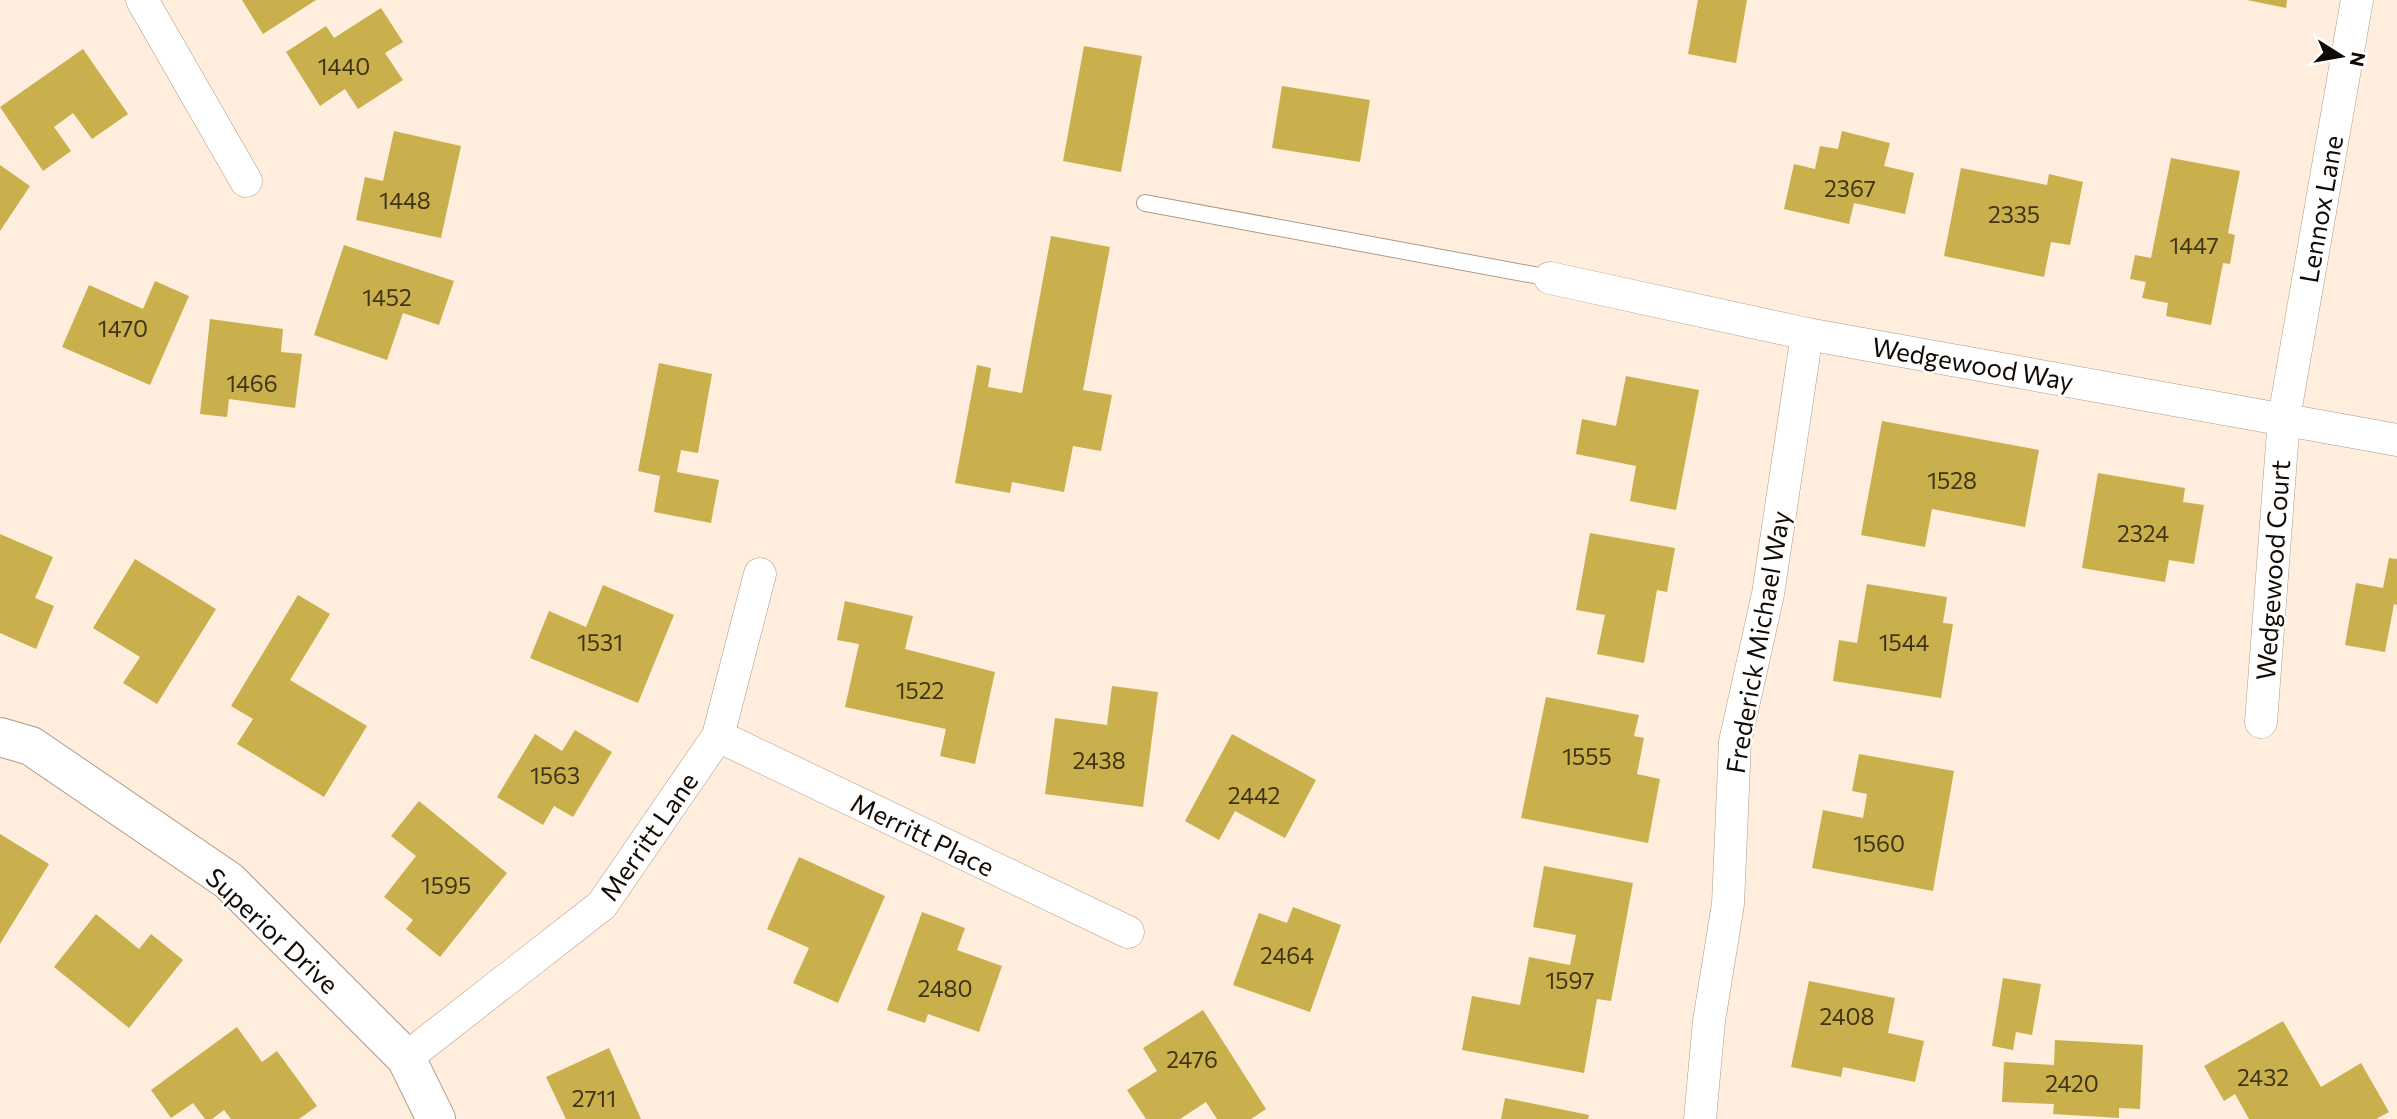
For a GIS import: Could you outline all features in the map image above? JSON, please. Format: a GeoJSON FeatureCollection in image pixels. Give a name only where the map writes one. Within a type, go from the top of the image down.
{"type":"FeatureCollection","features":[{"type":"Feature","properties":{"kind":"street"},"geometry":{"type":"LineString","coordinates":[[142,0],[246,181]]}},
{"type":"Feature","properties":{"kind":"street","name":"Lennox Lane"},"geometry":{"type":"LineString","coordinates":[[2284,418],[2357,0]]}},
{"type":"Feature","properties":{"kind":"street","name":"Wedgewood Way"},"geometry":{"type":"LineString","coordinates":[[1550,278],[1807,334],[2397,440]]}},
{"type":"Feature","properties":{"kind":"street","name":"Frederick Michael Way"},"geometry":{"type":"LineString","coordinates":[[1700,1119],[1709,1021],[1728,904],[1734,742],[1768,594],[1807,334]]}},
{"type":"Feature","properties":{"kind":"street","name":"Wedgewood Court"},"geometry":{"type":"LineString","coordinates":[[2261,722],[2284,418]]}},
{"type":"Feature","properties":{"kind":"street","name":"Merritt Lane"},"geometry":{"type":"LineString","coordinates":[[407,1058],[602,905],[718,736],[760,574]]}},
{"type":"Feature","properties":{"kind":"street","name":"Merritt Place"},"geometry":{"type":"LineString","coordinates":[[718,736],[1128,932]]}},
{"type":"Feature","properties":{"kind":"street","name":"Superior Drive"},"geometry":{"type":"LineString","coordinates":[[0,737],[31,747],[229,881],[407,1058],[436,1119]]}},
{"type":"Feature","properties":{"kind":"lane"},"geometry":{"type":"LineString","coordinates":[[1145,203],[1550,278]]}},
{"type":"Feature","properties":{"kind":"building"},"geometry":{"type":"Polygon","coordinates":[[[242,0],[316,0],[263,34],[242,0]]]}},
{"type":"Feature","properties":{"kind":"building"},"geometry":{"type":"Polygon","coordinates":[[[1698,0],[1747,0],[1736,63],[1688,54],[1698,0]]]}},
{"type":"Feature","properties":{"kind":"building"},"geometry":{"type":"Polygon","coordinates":[[[2247,0],[2287,0],[2286,8],[2247,0]]]}},
{"type":"Feature","properties":{"kind":"building"},"geometry":{"type":"Polygon","coordinates":[[[381,8],[403,42],[385,53],[403,80],[358,109],[345,89],[320,106],[286,52],[326,26],[334,38],[381,8]]]}},
{"type":"Feature","properties":{"kind":"building"},"geometry":{"type":"Polygon","coordinates":[[[1084,46],[1142,56],[1121,172],[1063,161],[1084,46]]]}},
{"type":"Feature","properties":{"kind":"building"},"geometry":{"type":"Polygon","coordinates":[[[83,49],[128,114],[92,139],[73,113],[54,127],[71,151],[43,171],[0,107],[83,49]]]}},
{"type":"Feature","properties":{"kind":"building"},"geometry":{"type":"Polygon","coordinates":[[[1282,86],[1370,100],[1360,162],[1272,148],[1282,86]]]}},
{"type":"Feature","properties":{"kind":"building"},"geometry":{"type":"Polygon","coordinates":[[[394,131],[461,146],[441,238],[356,220],[365,177],[383,181],[394,131]]]}},
{"type":"Feature","properties":{"kind":"building"},"geometry":{"type":"Polygon","coordinates":[[[1842,131],[1890,143],[1884,166],[1914,173],[1905,214],[1854,203],[1849,224],[1784,209],[1794,164],[1815,169],[1820,146],[1838,149],[1842,131]]]}},
{"type":"Feature","properties":{"kind":"building"},"geometry":{"type":"Polygon","coordinates":[[[2171,158],[2240,171],[2228,233],[2235,235],[2230,264],[2223,263],[2211,325],[2166,316],[2168,303],[2142,298],[2146,282],[2130,279],[2135,255],[2151,258],[2171,158]]]}},
{"type":"Feature","properties":{"kind":"building"},"geometry":{"type":"Polygon","coordinates":[[[0,165],[30,186],[0,231],[0,165]]]}},
{"type":"Feature","properties":{"kind":"building"},"geometry":{"type":"Polygon","coordinates":[[[1961,168],[2047,185],[2049,174],[2083,182],[2070,245],[2051,242],[2044,277],[1944,256],[1961,168]]]}},
{"type":"Feature","properties":{"kind":"building"},"geometry":{"type":"Polygon","coordinates":[[[1051,236],[1110,247],[1083,390],[1112,395],[1101,451],[1073,446],[1064,492],[1012,482],[1010,493],[955,483],[977,365],[991,368],[988,387],[1022,393],[1051,236]]]}},
{"type":"Feature","properties":{"kind":"building"},"geometry":{"type":"Polygon","coordinates":[[[344,245],[454,281],[439,325],[403,313],[387,360],[314,335],[344,245]]]}},
{"type":"Feature","properties":{"kind":"building"},"geometry":{"type":"Polygon","coordinates":[[[155,281],[189,296],[150,385],[62,347],[89,285],[143,309],[155,281]]]}},
{"type":"Feature","properties":{"kind":"building"},"geometry":{"type":"Polygon","coordinates":[[[210,319],[283,329],[281,352],[302,354],[295,408],[229,399],[227,417],[200,414],[210,319]]]}},
{"type":"Feature","properties":{"kind":"building"},"geometry":{"type":"Polygon","coordinates":[[[659,363],[712,374],[698,453],[681,450],[677,472],[719,480],[711,523],[654,512],[660,476],[638,471],[659,363]]]}},
{"type":"Feature","properties":{"kind":"building"},"geometry":{"type":"Polygon","coordinates":[[[1626,376],[1699,390],[1676,510],[1630,501],[1636,466],[1576,454],[1582,419],[1616,426],[1626,376]]]}},
{"type":"Feature","properties":{"kind":"building"},"geometry":{"type":"Polygon","coordinates":[[[1882,421],[2039,450],[2025,527],[1932,509],[1925,547],[1861,535],[1882,421]]]}},
{"type":"Feature","properties":{"kind":"building"},"geometry":{"type":"Polygon","coordinates":[[[2098,473],[2185,488],[2183,502],[2204,505],[2194,564],[2169,560],[2165,582],[2082,568],[2098,473]]]}},
{"type":"Feature","properties":{"kind":"building"},"geometry":{"type":"Polygon","coordinates":[[[1590,533],[1675,548],[1667,592],[1657,590],[1644,663],[1597,654],[1605,615],[1576,610],[1590,533]]]}},
{"type":"Feature","properties":{"kind":"building"},"geometry":{"type":"Polygon","coordinates":[[[0,534],[53,557],[35,598],[54,606],[36,649],[0,633],[0,534]]]}},
{"type":"Feature","properties":{"kind":"building"},"geometry":{"type":"Polygon","coordinates":[[[2389,558],[2397,559],[2397,605],[2394,604],[2385,652],[2345,645],[2356,583],[2383,588],[2389,558]]]}},
{"type":"Feature","properties":{"kind":"building"},"geometry":{"type":"Polygon","coordinates":[[[135,559],[216,609],[157,704],[123,683],[140,657],[93,628],[135,559]]]}},
{"type":"Feature","properties":{"kind":"building"},"geometry":{"type":"Polygon","coordinates":[[[1867,584],[1947,597],[1943,623],[1953,624],[1941,698],[1833,681],[1839,640],[1857,643],[1867,584]]]}},
{"type":"Feature","properties":{"kind":"building"},"geometry":{"type":"Polygon","coordinates":[[[603,585],[674,615],[638,703],[530,658],[549,611],[586,627],[603,585]]]}},
{"type":"Feature","properties":{"kind":"building"},"geometry":{"type":"Polygon","coordinates":[[[298,595],[330,614],[290,680],[367,726],[324,797],[237,744],[253,719],[231,706],[298,595]]]}},
{"type":"Feature","properties":{"kind":"building"},"geometry":{"type":"Polygon","coordinates":[[[845,601],[913,616],[905,649],[995,672],[975,764],[940,756],[946,729],[845,707],[859,644],[837,640],[845,601]]]}},
{"type":"Feature","properties":{"kind":"building"},"geometry":{"type":"Polygon","coordinates":[[[1112,686],[1158,692],[1143,807],[1045,794],[1055,718],[1107,725],[1112,686]]]}},
{"type":"Feature","properties":{"kind":"building"},"geometry":{"type":"Polygon","coordinates":[[[1546,697],[1639,715],[1634,736],[1644,738],[1637,774],[1660,779],[1648,843],[1521,818],[1546,697]]]}},
{"type":"Feature","properties":{"kind":"building"},"geometry":{"type":"Polygon","coordinates":[[[575,730],[612,752],[573,817],[554,806],[543,825],[497,797],[535,734],[562,751],[575,730]]]}},
{"type":"Feature","properties":{"kind":"building"},"geometry":{"type":"Polygon","coordinates":[[[1232,734],[1316,780],[1285,838],[1235,811],[1219,840],[1185,821],[1232,734]]]}},
{"type":"Feature","properties":{"kind":"building"},"geometry":{"type":"Polygon","coordinates":[[[1859,754],[1954,771],[1933,891],[1812,868],[1823,810],[1863,818],[1867,794],[1852,791],[1859,754]]]}},
{"type":"Feature","properties":{"kind":"building"},"geometry":{"type":"Polygon","coordinates":[[[419,801],[507,873],[440,957],[406,929],[413,920],[384,897],[416,856],[391,836],[419,801]]]}},
{"type":"Feature","properties":{"kind":"building"},"geometry":{"type":"Polygon","coordinates":[[[0,834],[49,864],[0,944],[0,834]]]}},
{"type":"Feature","properties":{"kind":"building"},"geometry":{"type":"Polygon","coordinates":[[[799,857],[885,896],[838,1003],[793,983],[809,948],[767,929],[799,857]]]}},
{"type":"Feature","properties":{"kind":"building"},"geometry":{"type":"Polygon","coordinates":[[[1544,866],[1633,883],[1611,1001],[1597,999],[1584,1073],[1462,1050],[1472,996],[1520,1005],[1529,957],[1570,965],[1576,935],[1533,927],[1544,866]]]}},
{"type":"Feature","properties":{"kind":"building"},"geometry":{"type":"Polygon","coordinates":[[[1293,907],[1341,925],[1310,1012],[1233,985],[1259,913],[1287,923],[1293,907]]]}},
{"type":"Feature","properties":{"kind":"building"},"geometry":{"type":"Polygon","coordinates":[[[922,912],[965,928],[957,950],[1002,966],[979,1032],[928,1014],[925,1023],[887,1010],[922,912]]]}},
{"type":"Feature","properties":{"kind":"building"},"geometry":{"type":"Polygon","coordinates":[[[96,914],[139,949],[151,934],[183,960],[129,1028],[54,967],[96,914]]]}},
{"type":"Feature","properties":{"kind":"building"},"geometry":{"type":"Polygon","coordinates":[[[2003,978],[2041,984],[2032,1035],[2016,1032],[2013,1050],[1992,1046],[2003,978]]]}},
{"type":"Feature","properties":{"kind":"building"},"geometry":{"type":"Polygon","coordinates":[[[1809,981],[1895,998],[1888,1033],[1924,1041],[1915,1082],[1843,1067],[1841,1077],[1791,1067],[1809,981]]]}},
{"type":"Feature","properties":{"kind":"building"},"geometry":{"type":"Polygon","coordinates":[[[1203,1010],[1266,1109],[1251,1119],[1217,1119],[1206,1102],[1180,1119],[1146,1119],[1127,1090],[1157,1071],[1143,1048],[1203,1010]]]}},
{"type":"Feature","properties":{"kind":"building"},"geometry":{"type":"Polygon","coordinates":[[[2283,1021],[2321,1087],[2361,1063],[2389,1112],[2376,1119],[2249,1119],[2235,1094],[2224,1101],[2204,1066],[2283,1021]]]}},
{"type":"Feature","properties":{"kind":"building"},"geometry":{"type":"Polygon","coordinates":[[[237,1027],[262,1062],[277,1051],[317,1106],[299,1119],[231,1119],[224,1110],[212,1119],[205,1119],[193,1103],[171,1118],[151,1090],[237,1027]]]}},
{"type":"Feature","properties":{"kind":"building"},"geometry":{"type":"Polygon","coordinates":[[[2055,1040],[2143,1045],[2140,1109],[2119,1108],[2119,1118],[2053,1114],[2054,1104],[2002,1102],[2004,1062],[2054,1065],[2055,1040]]]}},
{"type":"Feature","properties":{"kind":"building"},"geometry":{"type":"Polygon","coordinates":[[[609,1048],[641,1119],[566,1119],[546,1077],[609,1048]]]}},
{"type":"Feature","properties":{"kind":"building"},"geometry":{"type":"Polygon","coordinates":[[[1505,1098],[1589,1115],[1588,1119],[1501,1119],[1505,1098]]]}}]}
